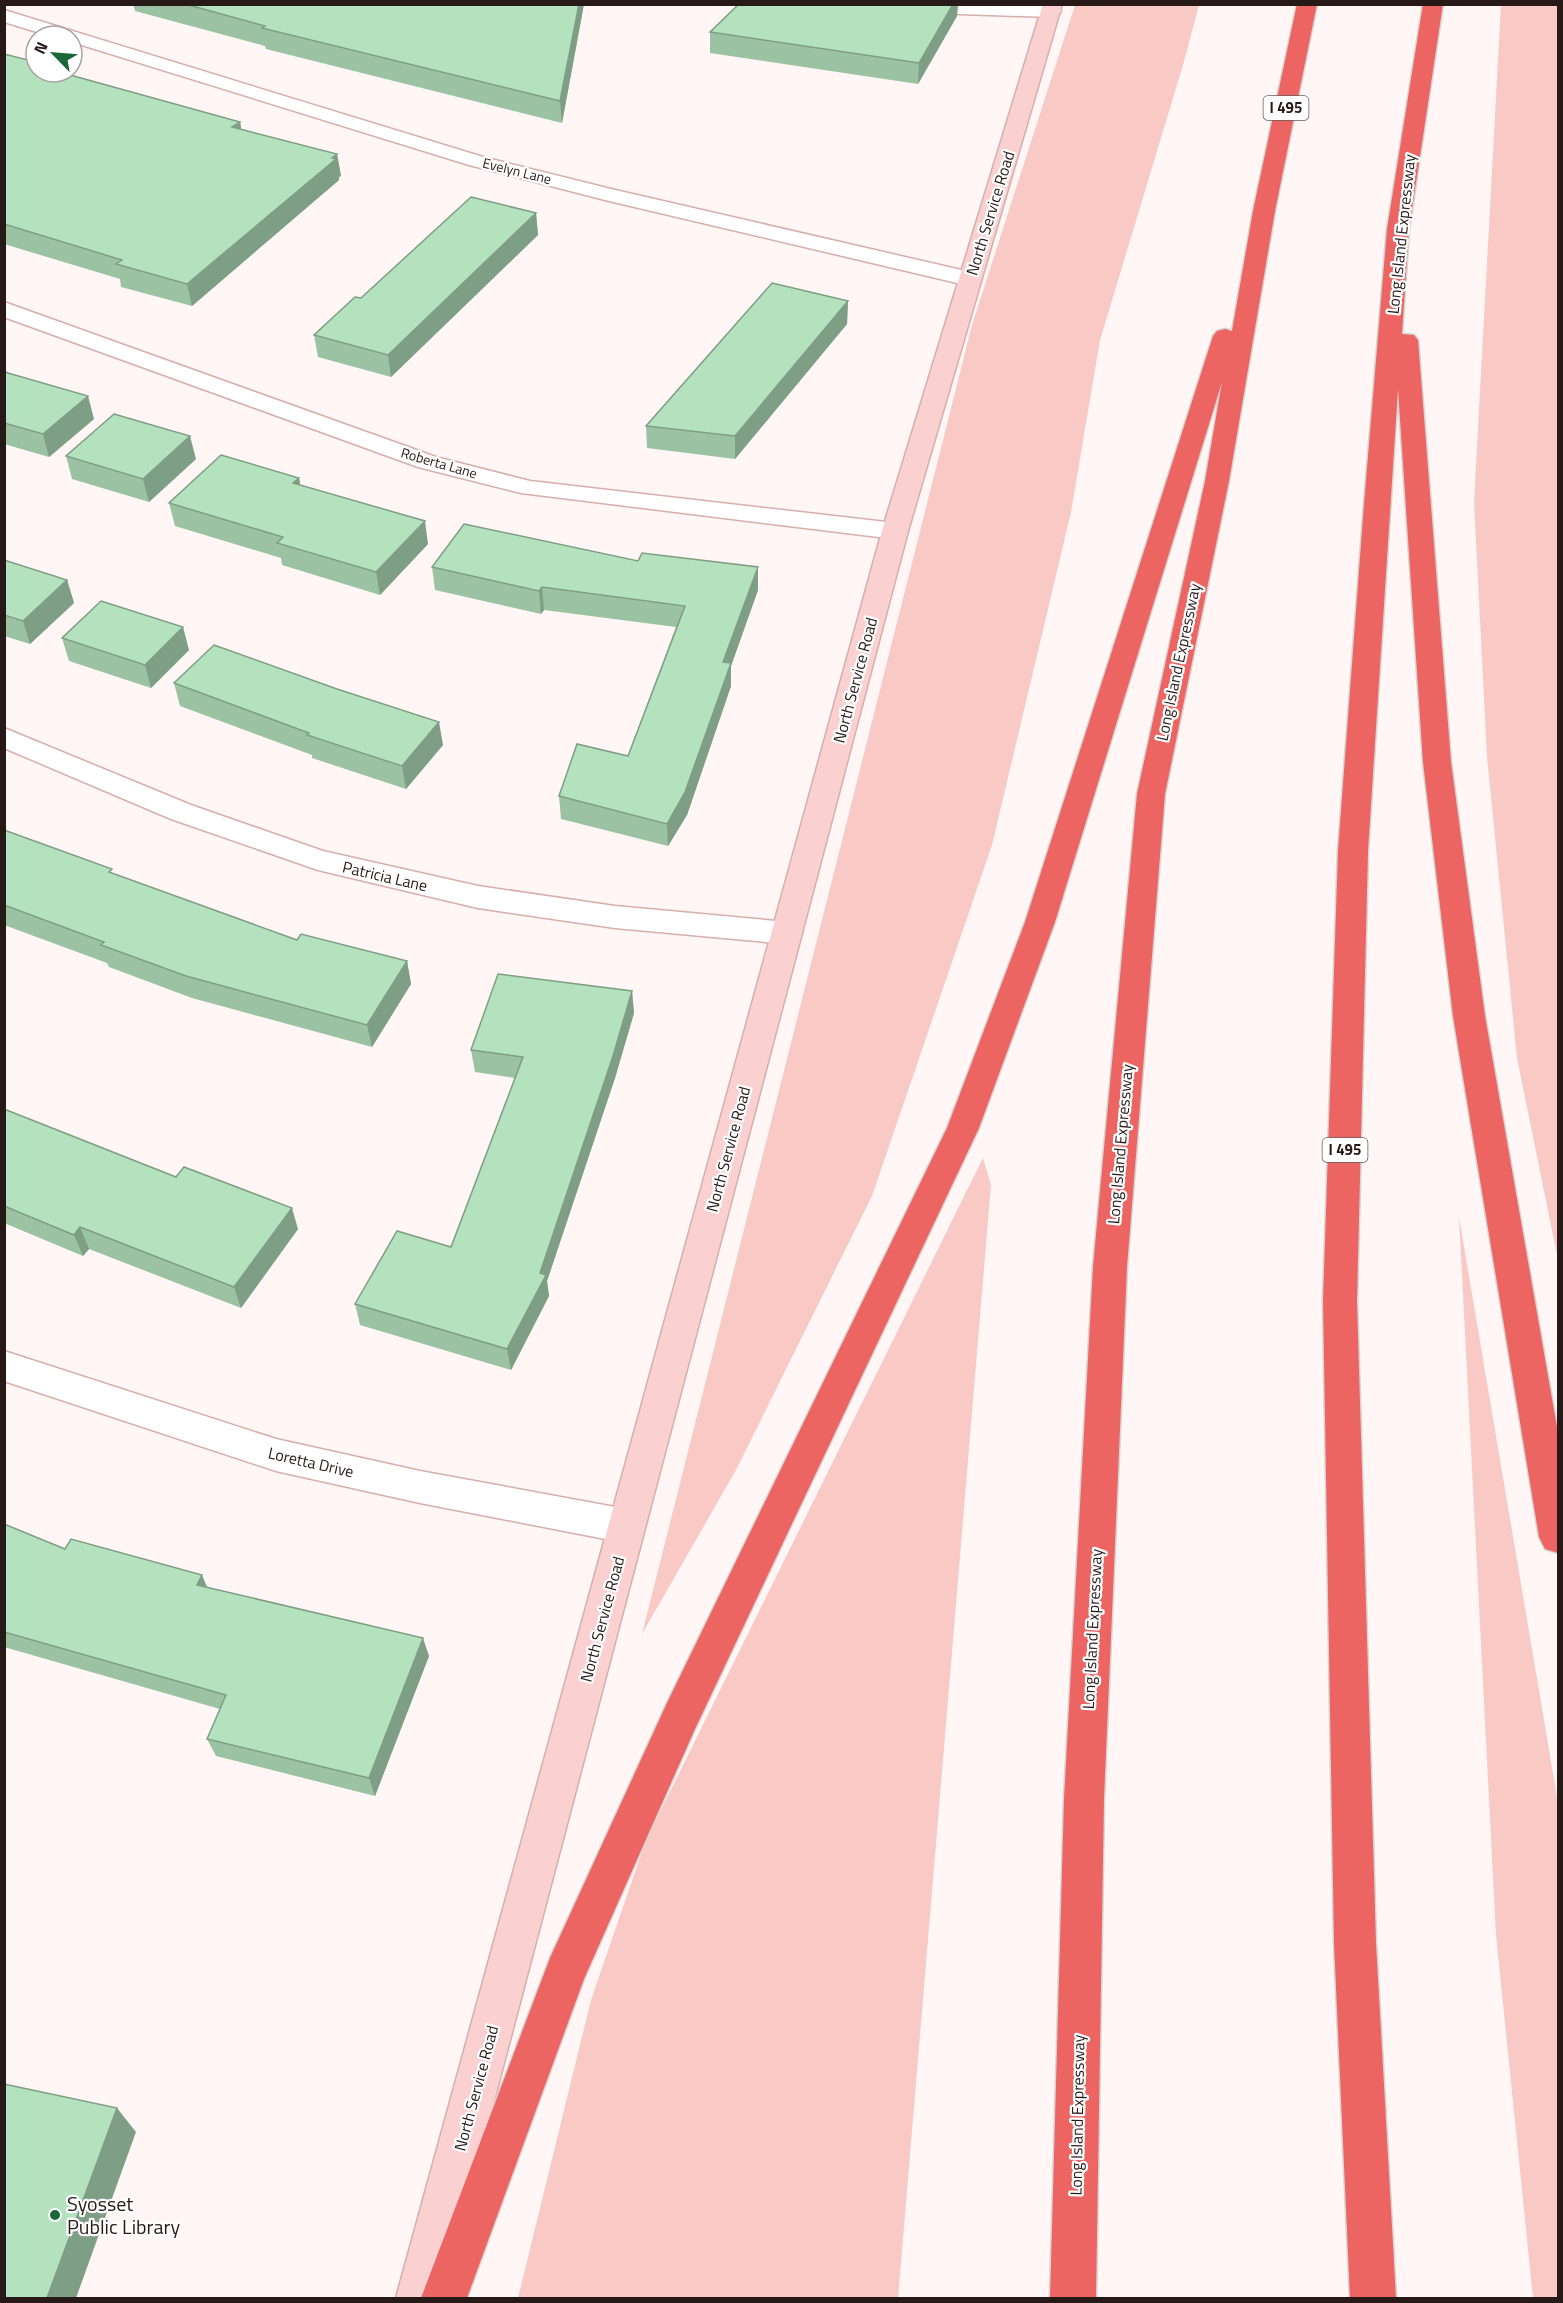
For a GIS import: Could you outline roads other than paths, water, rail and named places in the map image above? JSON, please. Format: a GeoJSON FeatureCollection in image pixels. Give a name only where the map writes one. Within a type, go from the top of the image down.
{"type":"FeatureCollection","features":[{"type":"Feature","properties":{"kind":"highway","name":"Long Island Expressway"},"geometry":{"type":"LineString","coordinates":[[1072,2298],[1084,1799],[1110,1268],[1151,794],[1217,481],[1264,211],[1307,4]]}},
{"type":"Feature","properties":{"kind":"highway","name":"Long Island Expressway"},"geometry":{"type":"LineString","coordinates":[[1373,2298],[1355,1943],[1340,1301],[1353,851],[1398,229],[1433,4]]}},
{"type":"Feature","properties":{"kind":"highway"},"geometry":{"type":"LineString","coordinates":[[444,2298],[565,1973],[681,1716],[963,1128],[1040,921],[1264,211]]}},
{"type":"Feature","properties":{"kind":"highway"},"geometry":{"type":"LineString","coordinates":[[1398,229],[1437,762],[1469,1016],[1558,1537]]}},
{"type":"Feature","properties":{"kind":"main road","name":"North Service Road"},"geometry":{"type":"LineString","coordinates":[[419,2298],[895,531],[1052,8]]}},
{"type":"Feature","properties":{"kind":"street"},"geometry":{"type":"LineString","coordinates":[[845,4],[1052,8]]}},
{"type":"Feature","properties":{"kind":"street","name":"Evelyn Lane"},"geometry":{"type":"LineString","coordinates":[[4,16],[31,24]]}},
{"type":"Feature","properties":{"kind":"street","name":"Evelyn Lane"},"geometry":{"type":"LineString","coordinates":[[84,40],[476,161],[609,195],[970,279]]}},
{"type":"Feature","properties":{"kind":"street","name":"Roberta Lane"},"geometry":{"type":"LineString","coordinates":[[4,309],[427,462],[530,488],[895,531]]}},
{"type":"Feature","properties":{"kind":"street","name":"Patricia Lane"},"geometry":{"type":"LineString","coordinates":[[4,737],[181,812],[318,860],[478,897],[615,917],[787,933]]}},
{"type":"Feature","properties":{"kind":"street","name":"Loretta Drive"},"geometry":{"type":"LineString","coordinates":[[4,1366],[276,1455],[420,1487],[626,1526]]}},
{"type":"Feature","properties":{"kind":"place","name":"Syosset Public Library"},"geometry":{"type":"Point","coordinates":[55,2215]}}]}
